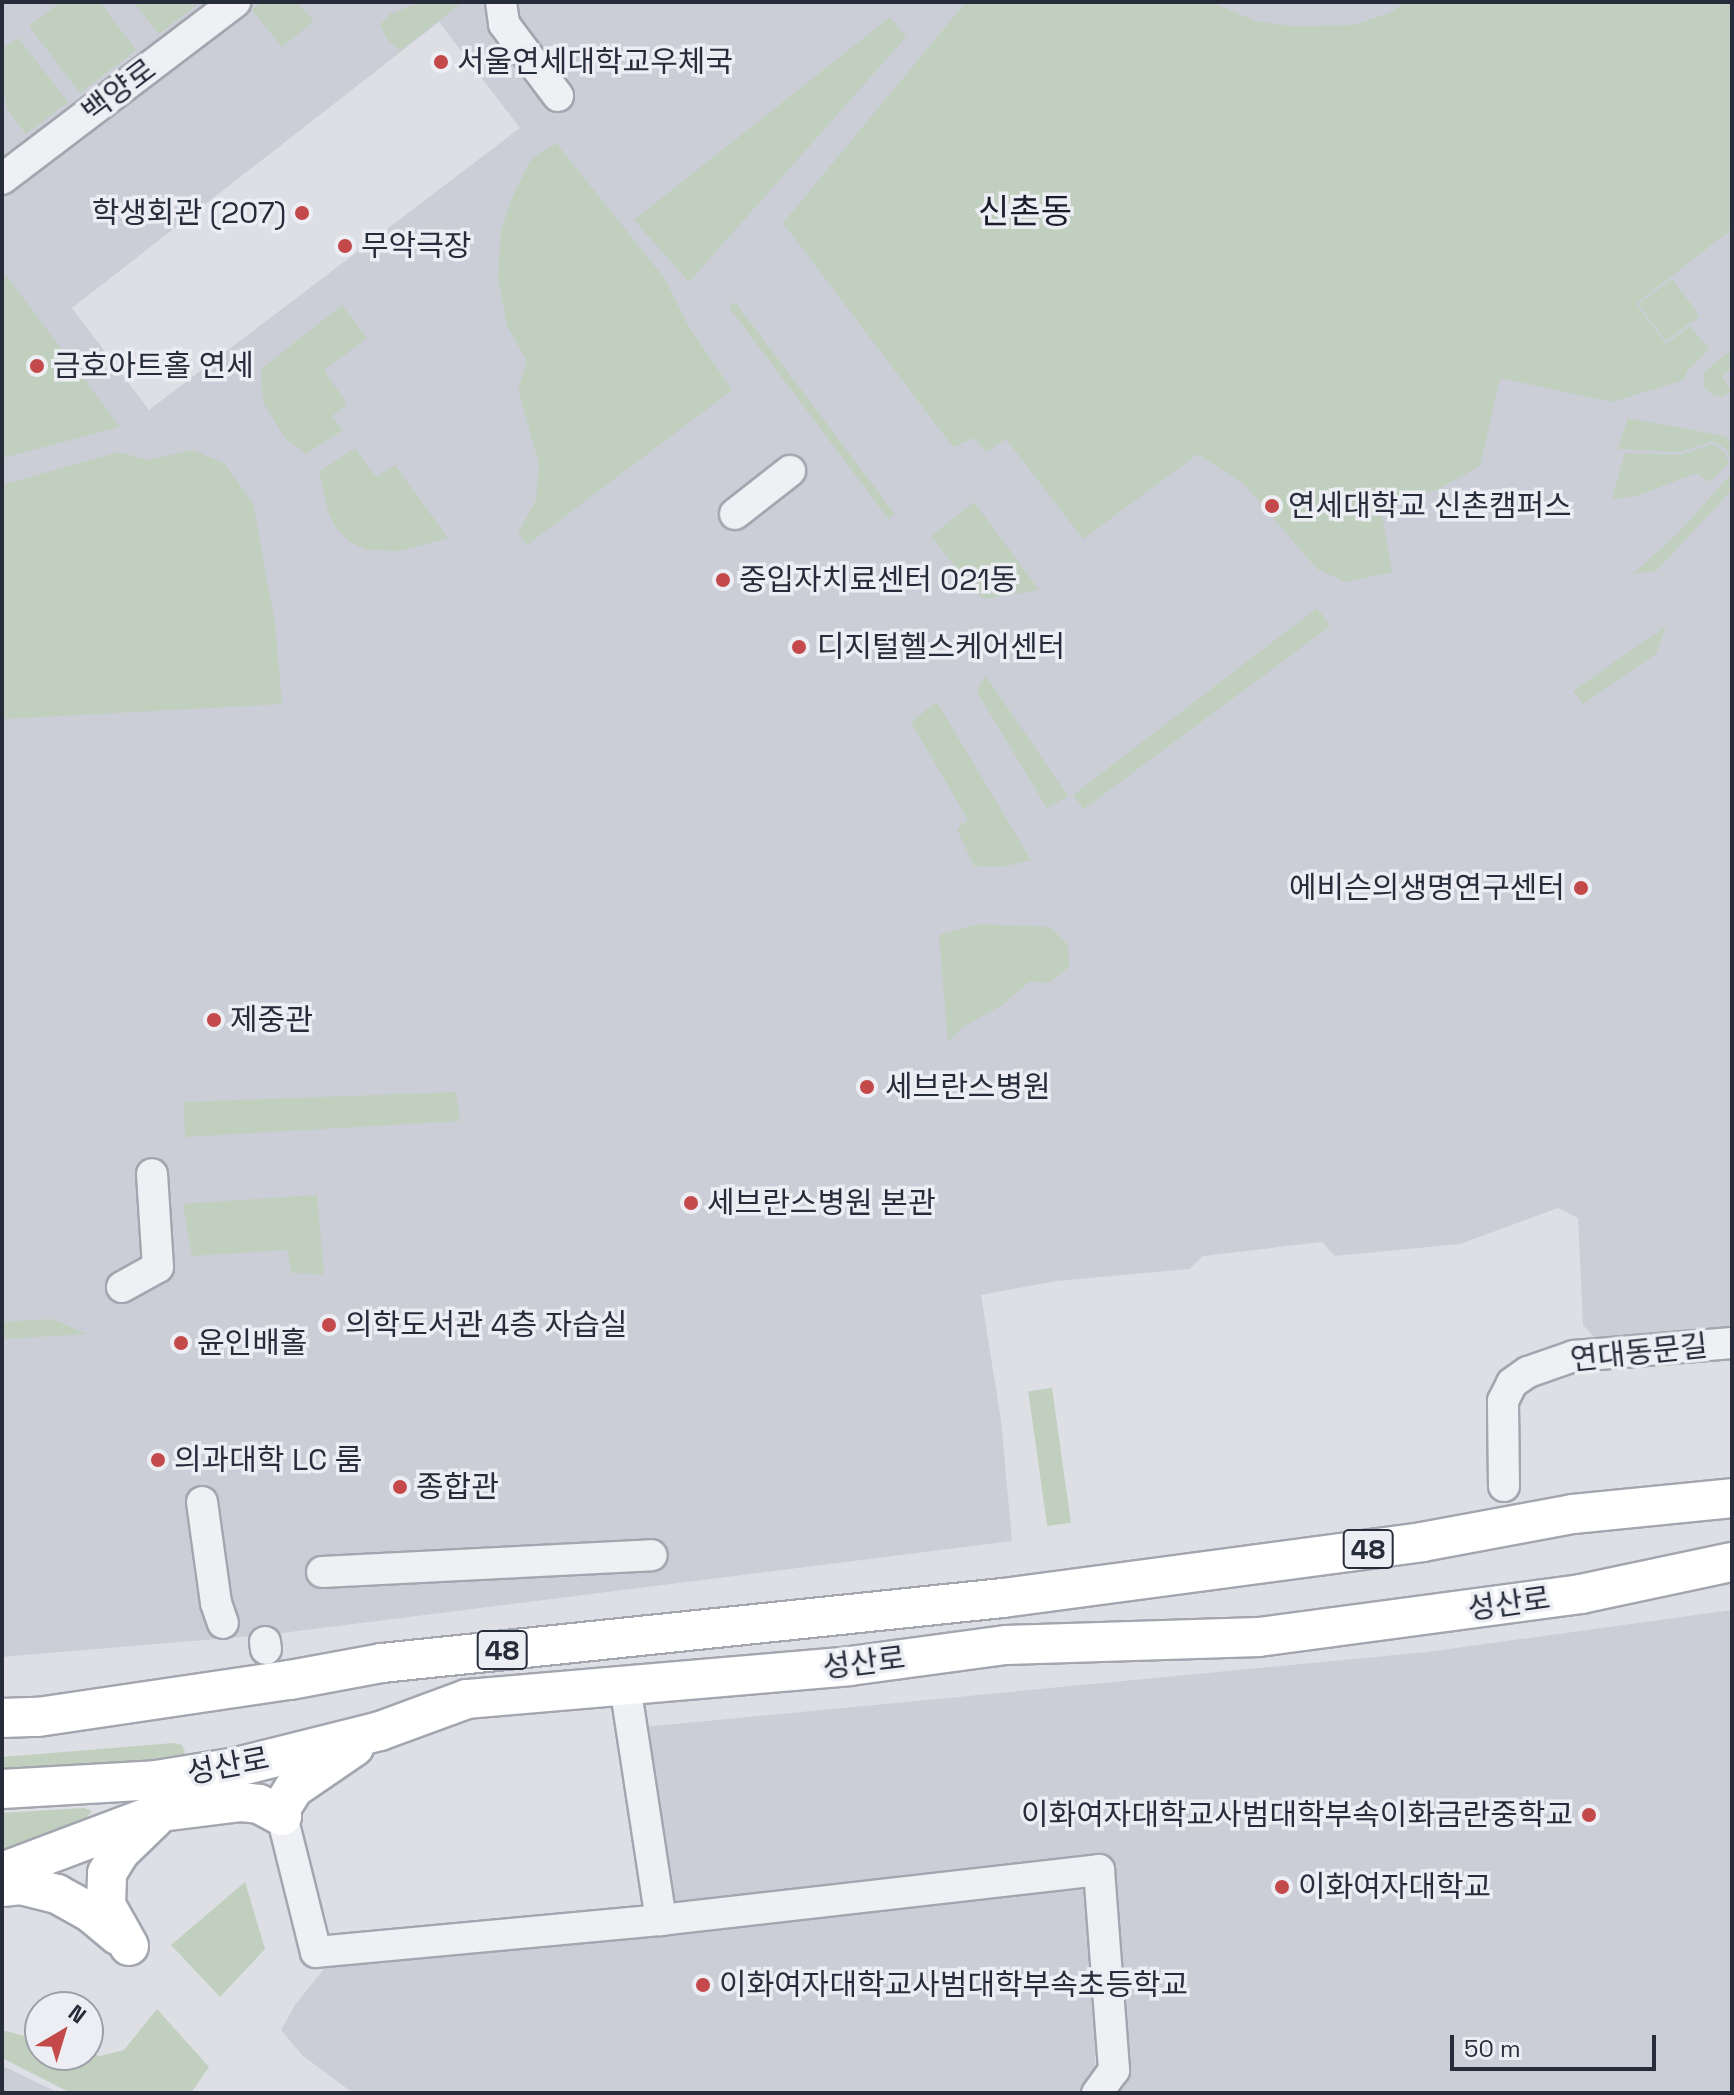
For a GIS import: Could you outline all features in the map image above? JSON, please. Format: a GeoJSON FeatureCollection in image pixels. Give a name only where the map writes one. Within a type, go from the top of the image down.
{"type":"FeatureCollection","features":[{"type":"Feature","properties":{"kind":"main road","name":"성산로"},"geometry":{"type":"LineString","coordinates":[[2,1718],[38,1717],[382,1663],[1003,1598],[1422,1542],[1573,1514],[1732,1498]]}},
{"type":"Feature","properties":{"kind":"main road","name":"성산로"},"geometry":{"type":"LineString","coordinates":[[2,1789],[156,1780],[237,1767],[380,1731],[467,1699],[850,1666],[1006,1645],[1259,1637],[1554,1598],[1732,1562]]}},
{"type":"Feature","properties":{"kind":"main road"},"geometry":{"type":"LineString","coordinates":[[2,1887],[43,1889],[69,1899],[129,1946],[106,1905],[107,1873],[120,1852],[161,1812],[241,1802],[259,1804],[282,1816],[282,1807],[294,1788],[380,1731]]}},
{"type":"Feature","properties":{"kind":"main road"},"geometry":{"type":"LineString","coordinates":[[2,1872],[71,1843],[161,1812],[237,1767]]}},
{"type":"Feature","properties":{"kind":"street","name":"백양로"},"geometry":{"type":"LineString","coordinates":[[2,179],[235,2]]}},
{"type":"Feature","properties":{"kind":"street"},"geometry":{"type":"LineString","coordinates":[[501,2],[504,24],[558,96]]}},
{"type":"Feature","properties":{"kind":"street"},"geometry":{"type":"LineString","coordinates":[[735,514],[790,471]]}},
{"type":"Feature","properties":{"kind":"street"},"geometry":{"type":"LineString","coordinates":[[122,1287],[158,1267],[152,1174]]}},
{"type":"Feature","properties":{"kind":"street","name":"연대동문길"},"geometry":{"type":"LineString","coordinates":[[1504,1486],[1503,1401],[1512,1383],[1528,1372],[1574,1356],[1732,1343]]}},
{"type":"Feature","properties":{"kind":"street"},"geometry":{"type":"LineString","coordinates":[[202,1502],[216,1603],[223,1623]]}},
{"type":"Feature","properties":{"kind":"street"},"geometry":{"type":"LineString","coordinates":[[322,1572],[473,1561],[652,1555]]}},
{"type":"Feature","properties":{"kind":"street"},"geometry":{"type":"LineString","coordinates":[[625,1685],[661,1920]]}},
{"type":"Feature","properties":{"kind":"street"},"geometry":{"type":"LineString","coordinates":[[282,1816],[316,1952],[661,1920],[1099,1870],[1114,2070],[1097,2093]]}},
{"type":"Feature","properties":{"kind":"shaded area"},"geometry":{"type":"Polygon","coordinates":[[[2,2],[1732,2],[1732,1330],[1597,1340],[1583,1325],[1578,1218],[1558,1208],[1460,1244],[1335,1256],[1322,1242],[1203,1256],[1189,1269],[1056,1281],[981,1295],[1001,1420],[1012,1541],[266,1635],[2,1657],[2,2]],[[439,22],[72,308],[149,410],[520,128],[439,22]]]}},
{"type":"Feature","properties":{"kind":"shaded area","name":"이화여자대학교"},"geometry":{"type":"Polygon","coordinates":[[[1732,1610],[1732,2093],[1105,2093],[1107,1863],[673,1911],[644,1727],[1427,1652],[1732,1610]]]}},
{"type":"Feature","properties":{"kind":"shaded area","name":"이화여자대학교사범대학부속초등학교"},"geometry":{"type":"Polygon","coordinates":[[[1069,1879],[1094,1901],[1095,2072],[1080,2093],[353,2093],[302,2055],[281,2030],[295,2005],[327,1965],[1069,1879]]]}},
{"type":"Feature","properties":{"kind":"shaded area"},"geometry":{"type":"Polygon","coordinates":[[[2,2065],[5,2067],[59,2093],[2,2093],[2,2065]]]}},
{"type":"Feature","properties":{"kind":"green space"},"geometry":{"type":"Polygon","coordinates":[[[61,2],[100,2],[136,50],[80,93],[29,26],[61,2]]]}},
{"type":"Feature","properties":{"kind":"green space"},"geometry":{"type":"Polygon","coordinates":[[[133,2],[200,2],[159,34],[133,2]]]}},
{"type":"Feature","properties":{"kind":"green space"},"geometry":{"type":"Polygon","coordinates":[[[262,2],[297,2],[314,21],[282,47],[252,10],[262,2]]]}},
{"type":"Feature","properties":{"kind":"green space"},"geometry":{"type":"Polygon","coordinates":[[[422,2],[463,2],[400,51],[387,39],[380,25],[390,14],[422,2]]]}},
{"type":"Feature","properties":{"kind":"green space"},"geometry":{"type":"Polygon","coordinates":[[[966,2],[1210,2],[1256,21],[1291,26],[1354,25],[1389,13],[1406,2],[1732,2],[1732,229],[1636,304],[1666,344],[1690,326],[1709,349],[1688,370],[1684,380],[1612,402],[1500,378],[1480,466],[1435,491],[1379,500],[1392,572],[1346,582],[1317,569],[1244,484],[1198,454],[1083,539],[1006,439],[986,452],[974,438],[953,447],[783,223],[966,2]]]}},
{"type":"Feature","properties":{"kind":"green space"},"geometry":{"type":"Polygon","coordinates":[[[890,17],[906,37],[689,282],[634,220],[890,17]]]}},
{"type":"Feature","properties":{"kind":"green space"},"geometry":{"type":"Polygon","coordinates":[[[18,38],[68,102],[26,134],[7,109],[2,82],[2,49],[18,38]]]}},
{"type":"Feature","properties":{"kind":"green space"},"geometry":{"type":"Polygon","coordinates":[[[556,143],[665,279],[689,327],[732,390],[527,545],[518,533],[536,500],[539,464],[518,390],[527,361],[507,326],[498,277],[501,231],[512,198],[531,159],[556,143]]]}},
{"type":"Feature","properties":{"kind":"green space"},"geometry":{"type":"Polygon","coordinates":[[[6,275],[120,427],[2,458],[2,278],[6,275]]]}},
{"type":"Feature","properties":{"kind":"green space"},"geometry":{"type":"Polygon","coordinates":[[[1672,279],[1700,316],[1666,341],[1638,304],[1672,279]]]}},
{"type":"Feature","properties":{"kind":"green space"},"geometry":{"type":"Polygon","coordinates":[[[735,302],[895,514],[889,519],[729,307],[735,302]]]}},
{"type":"Feature","properties":{"kind":"green space"},"geometry":{"type":"Polygon","coordinates":[[[342,305],[367,338],[324,370],[347,404],[332,416],[343,430],[306,454],[284,437],[263,402],[261,369],[342,305]]]}},
{"type":"Feature","properties":{"kind":"green space"},"geometry":{"type":"Polygon","coordinates":[[[1732,349],[1732,368],[1722,376],[1732,392],[1722,397],[1712,394],[1704,387],[1704,372],[1732,349]]]}},
{"type":"Feature","properties":{"kind":"green space"},"geometry":{"type":"Polygon","coordinates":[[[1628,418],[1724,436],[1732,440],[1732,462],[1726,449],[1713,441],[1680,452],[1618,449],[1628,418]]]}},
{"type":"Feature","properties":{"kind":"green space"},"geometry":{"type":"Polygon","coordinates":[[[1713,444],[1724,452],[1729,463],[1710,482],[1697,473],[1636,496],[1612,499],[1625,453],[1681,455],[1713,444]]]}},
{"type":"Feature","properties":{"kind":"green space"},"geometry":{"type":"Polygon","coordinates":[[[355,448],[376,477],[395,465],[448,538],[399,551],[368,550],[351,543],[336,528],[328,511],[319,472],[355,448]]]}},
{"type":"Feature","properties":{"kind":"green space"},"geometry":{"type":"Polygon","coordinates":[[[193,450],[224,463],[253,503],[275,624],[282,704],[2,719],[2,485],[119,452],[149,460],[193,450]]]}},
{"type":"Feature","properties":{"kind":"green space"},"geometry":{"type":"Polygon","coordinates":[[[1732,473],[1732,490],[1656,571],[1633,574],[1679,532],[1732,473]]]}},
{"type":"Feature","properties":{"kind":"green space"},"geometry":{"type":"Polygon","coordinates":[[[974,502],[1039,590],[986,599],[978,595],[931,536],[974,502]]]}},
{"type":"Feature","properties":{"kind":"green space"},"geometry":{"type":"Polygon","coordinates":[[[1317,608],[1330,626],[1084,809],[1073,795],[1317,608]]]}},
{"type":"Feature","properties":{"kind":"green space"},"geometry":{"type":"Polygon","coordinates":[[[1666,626],[1656,654],[1583,704],[1573,691],[1666,626]]]}},
{"type":"Feature","properties":{"kind":"green space"},"geometry":{"type":"Polygon","coordinates":[[[985,675],[1068,796],[1047,808],[977,692],[985,675]]]}},
{"type":"Feature","properties":{"kind":"green space"},"geometry":{"type":"Polygon","coordinates":[[[937,702],[1031,860],[1002,867],[974,866],[957,829],[968,820],[911,722],[937,702]]]}},
{"type":"Feature","properties":{"kind":"green space"},"geometry":{"type":"Polygon","coordinates":[[[979,924],[1050,927],[1068,945],[1069,967],[1049,983],[1029,982],[1002,1005],[963,1027],[948,1042],[939,935],[979,924]]]}},
{"type":"Feature","properties":{"kind":"green space"},"geometry":{"type":"Polygon","coordinates":[[[456,1092],[460,1121],[185,1137],[184,1102],[456,1092]]]}},
{"type":"Feature","properties":{"kind":"green space"},"geometry":{"type":"Polygon","coordinates":[[[317,1195],[324,1274],[292,1273],[287,1250],[192,1256],[183,1204],[317,1195]]]}},
{"type":"Feature","properties":{"kind":"green space"},"geometry":{"type":"Polygon","coordinates":[[[52,1319],[87,1334],[2,1339],[2,1322],[52,1319]]]}},
{"type":"Feature","properties":{"kind":"green space"},"geometry":{"type":"Polygon","coordinates":[[[1052,1388],[1071,1523],[1047,1526],[1028,1391],[1052,1388]]]}},
{"type":"Feature","properties":{"kind":"green space"},"geometry":{"type":"Polygon","coordinates":[[[174,1743],[182,1745],[185,1752],[180,1761],[2,1772],[2,1757],[174,1743]]]}},
{"type":"Feature","properties":{"kind":"green space"},"geometry":{"type":"Polygon","coordinates":[[[84,1808],[92,1811],[83,1821],[2,1853],[2,1813],[84,1808]]]}},
{"type":"Feature","properties":{"kind":"green space"},"geometry":{"type":"Polygon","coordinates":[[[245,1882],[265,1949],[220,1997],[171,1945],[245,1882]]]}},
{"type":"Feature","properties":{"kind":"green space"},"geometry":{"type":"Polygon","coordinates":[[[157,2009],[209,2067],[191,2093],[71,2093],[28,2071],[104,2071],[104,2055],[124,2050],[157,2009]]]}},
{"type":"Feature","properties":{"kind":"green space"},"geometry":{"type":"Polygon","coordinates":[[[2,2030],[24,2036],[24,2069],[2,2058],[2,2030]]]}},
{"type":"Feature","properties":{"kind":"place","name":"서울연세대학교우체국"},"geometry":{"type":"Point","coordinates":[441,62]}},
{"type":"Feature","properties":{"kind":"place","name":"학생회관 (207)"},"geometry":{"type":"Point","coordinates":[302,213]}},
{"type":"Feature","properties":{"kind":"place","name":"무악극장"},"geometry":{"type":"Point","coordinates":[345,246]}},
{"type":"Feature","properties":{"kind":"place","name":"금호아트홀 연세"},"geometry":{"type":"Point","coordinates":[37,366]}},
{"type":"Feature","properties":{"kind":"place","name":"연세대학교 신촌캠퍼스"},"geometry":{"type":"Point","coordinates":[1272,506]}},
{"type":"Feature","properties":{"kind":"place","name":"중입자치료센터 021동"},"geometry":{"type":"Point","coordinates":[723,580]}},
{"type":"Feature","properties":{"kind":"place","name":"디지털헬스케어센터"},"geometry":{"type":"Point","coordinates":[799,647]}},
{"type":"Feature","properties":{"kind":"place","name":"에비슨의생명연구센터"},"geometry":{"type":"Point","coordinates":[1581,888]}},
{"type":"Feature","properties":{"kind":"place","name":"제중관"},"geometry":{"type":"Point","coordinates":[214,1020]}},
{"type":"Feature","properties":{"kind":"place","name":"세브란스병원"},"geometry":{"type":"Point","coordinates":[867,1087]}},
{"type":"Feature","properties":{"kind":"place","name":"세브란스병원 본관"},"geometry":{"type":"Point","coordinates":[691,1203]}},
{"type":"Feature","properties":{"kind":"place","name":"의학도서관 4층 자습실"},"geometry":{"type":"Point","coordinates":[329,1325]}},
{"type":"Feature","properties":{"kind":"place","name":"윤인배홀"},"geometry":{"type":"Point","coordinates":[181,1343]}},
{"type":"Feature","properties":{"kind":"place","name":"의과대학 LC 룸"},"geometry":{"type":"Point","coordinates":[158,1460]}},
{"type":"Feature","properties":{"kind":"place","name":"종합관"},"geometry":{"type":"Point","coordinates":[400,1487]}},
{"type":"Feature","properties":{"kind":"place","name":"이화여자대학교사범대학부속이화금란중학교"},"geometry":{"type":"Point","coordinates":[1589,1815]}},
{"type":"Feature","properties":{"kind":"place","name":"이화여자대학교"},"geometry":{"type":"Point","coordinates":[1282,1887]}},
{"type":"Feature","properties":{"kind":"place","name":"이화여자대학교사범대학부속초등학교"},"geometry":{"type":"Point","coordinates":[703,1985]}},
{"type":"Feature","properties":{"kind":"district","name":"신촌동"},"geometry":{"type":"Point","coordinates":[1025,212]}}]}
